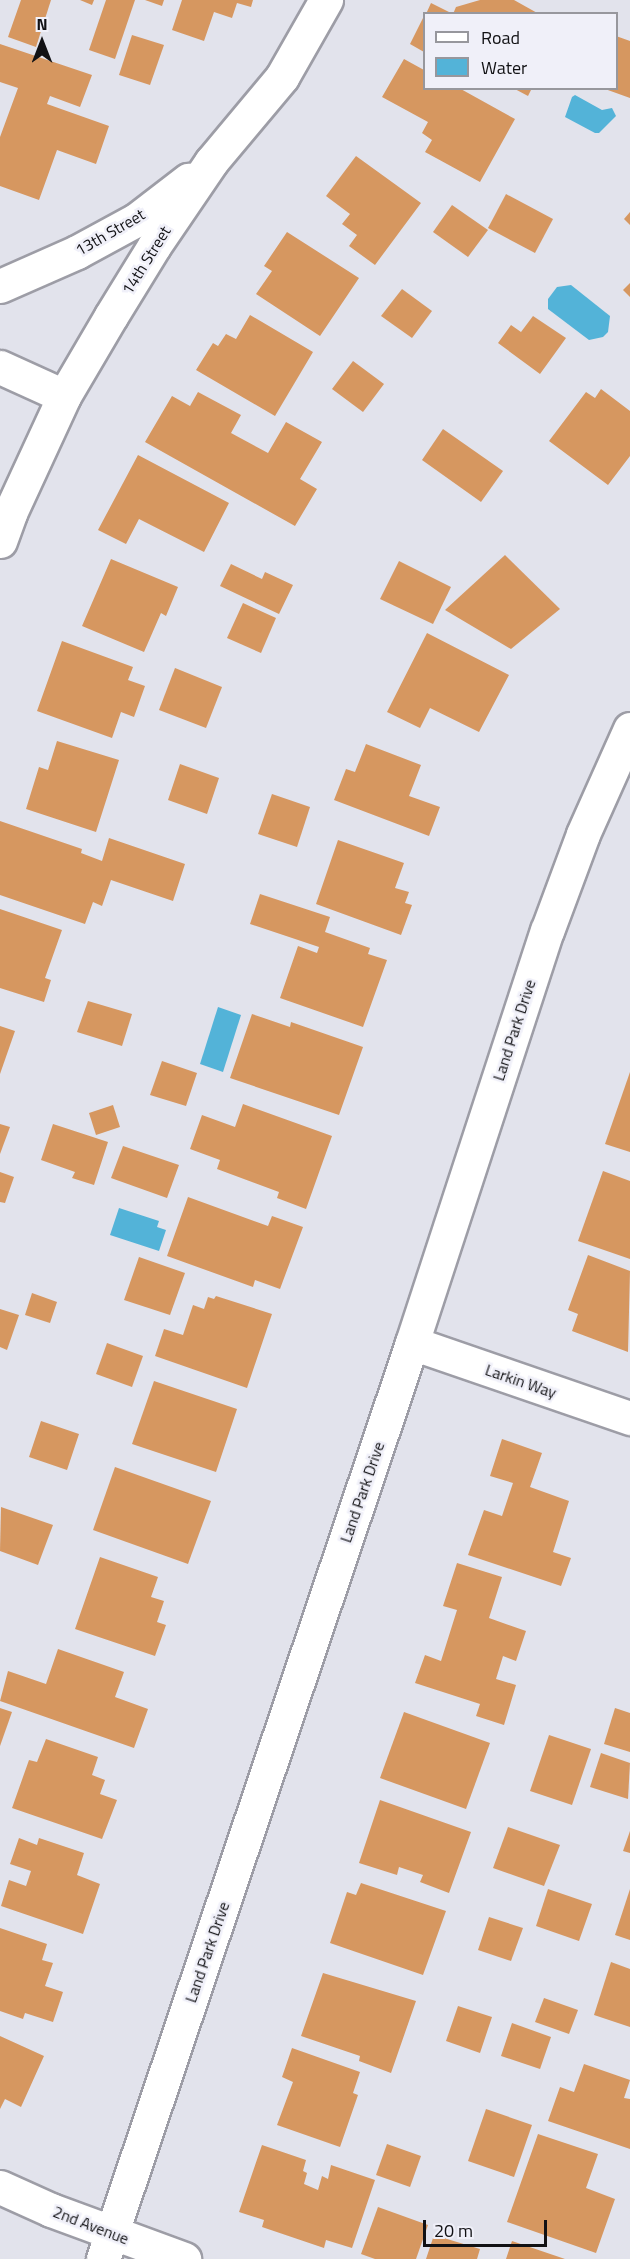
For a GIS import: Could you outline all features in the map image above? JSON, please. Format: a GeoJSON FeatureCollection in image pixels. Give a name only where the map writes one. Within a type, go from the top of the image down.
{"type":"FeatureCollection","features":[{"type":"Feature","properties":{"kind":"main road","name":"14th Street"},"geometry":{"type":"LineString","coordinates":[[0,541],[10,513],[64,396],[154,246],[211,162],[282,77],[326,0]]}},
{"type":"Feature","properties":{"kind":"main road","name":"13th Street"},"geometry":{"type":"LineString","coordinates":[[0,286],[70,255],[136,220],[211,162]]}},
{"type":"Feature","properties":{"kind":"main road"},"geometry":{"type":"LineString","coordinates":[[0,367],[64,396]]}},
{"type":"Feature","properties":{"kind":"main road","name":"Land Park Drive"},"geometry":{"type":"LineString","coordinates":[[107,2246],[412,1343],[547,931],[583,834],[630,729]]}},
{"type":"Feature","properties":{"kind":"main road","name":"Larkin Way"},"geometry":{"type":"LineString","coordinates":[[412,1343],[630,1418]]}},
{"type":"Feature","properties":{"kind":"main road","name":"2nd Avenue"},"geometry":{"type":"LineString","coordinates":[[0,2187],[107,2246],[184,2259]]}},
{"type":"Feature","properties":{"kind":"water"},"geometry":{"type":"Polygon","coordinates":[[[575,95],[602,110],[612,108],[616,116],[599,133],[595,133],[565,117],[572,97],[575,95]]]}},
{"type":"Feature","properties":{"kind":"water"},"geometry":{"type":"Polygon","coordinates":[[[571,285],[610,316],[608,332],[603,337],[589,340],[548,309],[548,299],[557,287],[571,285]]]}},
{"type":"Feature","properties":{"kind":"water"},"geometry":{"type":"Polygon","coordinates":[[[218,1007],[241,1015],[223,1072],[200,1064],[218,1007]]]}},
{"type":"Feature","properties":{"kind":"water"},"geometry":{"type":"Polygon","coordinates":[[[119,1208],[159,1221],[157,1227],[166,1230],[159,1251],[110,1235],[119,1208]]]}},
{"type":"Feature","properties":{"kind":"building"},"geometry":{"type":"Polygon","coordinates":[[[21,0],[51,0],[36,47],[8,37],[21,0]]]}},
{"type":"Feature","properties":{"kind":"building"},"geometry":{"type":"Polygon","coordinates":[[[80,0],[94,0],[92,5],[80,0]]]}},
{"type":"Feature","properties":{"kind":"building"},"geometry":{"type":"Polygon","coordinates":[[[106,0],[135,0],[115,59],[89,50],[106,0]]]}},
{"type":"Feature","properties":{"kind":"building"},"geometry":{"type":"Polygon","coordinates":[[[145,0],[164,0],[162,6],[145,0]]]}},
{"type":"Feature","properties":{"kind":"building"},"geometry":{"type":"Polygon","coordinates":[[[182,0],[253,0],[251,7],[237,3],[232,18],[214,12],[204,41],[172,30],[182,0]]]}},
{"type":"Feature","properties":{"kind":"building"},"geometry":{"type":"Polygon","coordinates":[[[480,0],[514,0],[535,12],[454,12],[456,7],[480,0]]]}},
{"type":"Feature","properties":{"kind":"building"},"geometry":{"type":"Polygon","coordinates":[[[431,3],[449,12],[427,12],[431,3]]]}},
{"type":"Feature","properties":{"kind":"building"},"geometry":{"type":"Polygon","coordinates":[[[423,18],[423,51],[410,44],[423,18]]]}},
{"type":"Feature","properties":{"kind":"building"},"geometry":{"type":"Polygon","coordinates":[[[132,35],[164,45],[150,85],[119,75],[132,35]]]}},
{"type":"Feature","properties":{"kind":"building"},"geometry":{"type":"Polygon","coordinates":[[[618,37],[630,41],[630,98],[608,90],[618,90],[618,37]]]}},
{"type":"Feature","properties":{"kind":"building"},"geometry":{"type":"Polygon","coordinates":[[[0,44],[92,75],[80,107],[50,96],[47,104],[109,126],[96,164],[57,150],[39,200],[0,186],[0,137],[18,88],[0,82],[0,44]]]}},
{"type":"Feature","properties":{"kind":"building"},"geometry":{"type":"Polygon","coordinates":[[[404,59],[423,69],[423,90],[463,90],[515,119],[480,182],[425,152],[432,140],[422,133],[428,122],[382,97],[404,59]]]}},
{"type":"Feature","properties":{"kind":"building"},"geometry":{"type":"Polygon","coordinates":[[[517,90],[531,90],[528,96],[517,90]]]}},
{"type":"Feature","properties":{"kind":"building"},"geometry":{"type":"Polygon","coordinates":[[[356,156],[421,203],[375,265],[349,246],[357,235],[342,224],[350,214],[326,196],[356,156]]]}},
{"type":"Feature","properties":{"kind":"building"},"geometry":{"type":"Polygon","coordinates":[[[506,194],[553,219],[535,253],[488,228],[506,194]]]}},
{"type":"Feature","properties":{"kind":"building"},"geometry":{"type":"Polygon","coordinates":[[[452,205],[488,230],[468,257],[433,232],[452,205]]]}},
{"type":"Feature","properties":{"kind":"building"},"geometry":{"type":"Polygon","coordinates":[[[630,212],[630,225],[624,219],[630,212]]]}},
{"type":"Feature","properties":{"kind":"building"},"geometry":{"type":"Polygon","coordinates":[[[287,232],[359,278],[320,336],[256,294],[272,271],[264,266],[287,232]]]}},
{"type":"Feature","properties":{"kind":"building"},"geometry":{"type":"Polygon","coordinates":[[[630,283],[630,297],[623,290],[630,283]]]}},
{"type":"Feature","properties":{"kind":"building"},"geometry":{"type":"Polygon","coordinates":[[[402,289],[432,311],[412,338],[381,316],[402,289]]]}},
{"type":"Feature","properties":{"kind":"building"},"geometry":{"type":"Polygon","coordinates":[[[250,315],[313,352],[275,416],[196,370],[213,343],[218,346],[226,334],[236,339],[250,315]]]}},
{"type":"Feature","properties":{"kind":"building"},"geometry":{"type":"Polygon","coordinates":[[[533,316],[566,338],[540,374],[498,343],[511,325],[521,332],[533,316]]]}},
{"type":"Feature","properties":{"kind":"building"},"geometry":{"type":"Polygon","coordinates":[[[353,361],[384,384],[363,412],[332,389],[353,361]]]}},
{"type":"Feature","properties":{"kind":"building"},"geometry":{"type":"Polygon","coordinates":[[[601,389],[630,411],[630,456],[608,485],[549,441],[586,392],[595,398],[601,389]]]}},
{"type":"Feature","properties":{"kind":"building"},"geometry":{"type":"Polygon","coordinates":[[[198,392],[241,415],[231,433],[268,453],[286,422],[322,442],[300,479],[317,489],[295,526],[145,442],[172,396],[190,406],[198,392]]]}},
{"type":"Feature","properties":{"kind":"building"},"geometry":{"type":"Polygon","coordinates":[[[443,429],[503,471],[481,502],[422,460],[443,429]]]}},
{"type":"Feature","properties":{"kind":"building"},"geometry":{"type":"Polygon","coordinates":[[[138,455],[229,503],[204,552],[139,519],[126,544],[98,530],[138,455]]]}},
{"type":"Feature","properties":{"kind":"building"},"geometry":{"type":"Polygon","coordinates":[[[505,555],[560,609],[511,649],[445,610],[505,555]]]}},
{"type":"Feature","properties":{"kind":"building"},"geometry":{"type":"Polygon","coordinates":[[[111,559],[178,587],[166,616],[161,613],[144,652],[82,626],[111,559]]]}},
{"type":"Feature","properties":{"kind":"building"},"geometry":{"type":"Polygon","coordinates":[[[399,561],[451,587],[433,624],[380,599],[399,561]]]}},
{"type":"Feature","properties":{"kind":"building"},"geometry":{"type":"Polygon","coordinates":[[[231,564],[262,579],[265,572],[293,585],[279,614],[220,586],[231,564]]]}},
{"type":"Feature","properties":{"kind":"building"},"geometry":{"type":"Polygon","coordinates":[[[243,603],[276,618],[261,653],[227,638],[243,603]]]}},
{"type":"Feature","properties":{"kind":"building"},"geometry":{"type":"Polygon","coordinates":[[[427,633],[509,675],[479,732],[430,708],[420,728],[387,712],[427,633]]]}},
{"type":"Feature","properties":{"kind":"building"},"geometry":{"type":"Polygon","coordinates":[[[62,641],[133,667],[128,680],[145,686],[134,717],[121,712],[112,738],[37,711],[62,641]]]}},
{"type":"Feature","properties":{"kind":"building"},"geometry":{"type":"Polygon","coordinates":[[[175,668],[222,687],[206,728],[159,710],[175,668]]]}},
{"type":"Feature","properties":{"kind":"building"},"geometry":{"type":"Polygon","coordinates":[[[57,741],[119,760],[96,832],[26,809],[39,767],[48,770],[57,741]]]}},
{"type":"Feature","properties":{"kind":"building"},"geometry":{"type":"Polygon","coordinates":[[[366,744],[421,765],[409,796],[440,807],[429,836],[334,800],[346,769],[355,772],[366,744]]]}},
{"type":"Feature","properties":{"kind":"building"},"geometry":{"type":"Polygon","coordinates":[[[180,764],[219,778],[207,814],[168,800],[180,764]]]}},
{"type":"Feature","properties":{"kind":"building"},"geometry":{"type":"Polygon","coordinates":[[[272,794],[310,807],[297,847],[258,834],[272,794]]]}},
{"type":"Feature","properties":{"kind":"building"},"geometry":{"type":"Polygon","coordinates":[[[0,821],[82,849],[81,853],[102,861],[109,838],[185,864],[173,901],[111,880],[102,906],[93,902],[85,924],[0,895],[0,821]]]}},
{"type":"Feature","properties":{"kind":"building"},"geometry":{"type":"Polygon","coordinates":[[[338,840],[404,863],[395,888],[409,892],[405,903],[412,905],[401,935],[316,904],[338,840]]]}},
{"type":"Feature","properties":{"kind":"building"},"geometry":{"type":"Polygon","coordinates":[[[260,894],[330,917],[325,932],[370,948],[368,954],[387,960],[363,1027],[280,998],[298,946],[317,953],[319,947],[250,924],[260,894]]]}},
{"type":"Feature","properties":{"kind":"building"},"geometry":{"type":"Polygon","coordinates":[[[0,909],[62,930],[45,978],[51,980],[44,1002],[0,988],[0,909]]]}},
{"type":"Feature","properties":{"kind":"building"},"geometry":{"type":"Polygon","coordinates":[[[88,1001],[132,1014],[122,1046],[77,1032],[88,1001]]]}},
{"type":"Feature","properties":{"kind":"building"},"geometry":{"type":"Polygon","coordinates":[[[252,1014],[290,1027],[291,1022],[363,1047],[339,1115],[230,1078],[252,1014]]]}},
{"type":"Feature","properties":{"kind":"building"},"geometry":{"type":"Polygon","coordinates":[[[0,1026],[15,1031],[0,1074],[0,1026]]]}},
{"type":"Feature","properties":{"kind":"building"},"geometry":{"type":"Polygon","coordinates":[[[162,1061],[197,1073],[186,1106],[150,1095],[162,1061]]]}},
{"type":"Feature","properties":{"kind":"building"},"geometry":{"type":"Polygon","coordinates":[[[630,1072],[630,1152],[605,1144],[630,1072]]]}},
{"type":"Feature","properties":{"kind":"building"},"geometry":{"type":"Polygon","coordinates":[[[243,1104],[332,1136],[306,1209],[277,1198],[279,1192],[217,1169],[220,1160],[190,1149],[202,1115],[235,1127],[243,1104]]]}},
{"type":"Feature","properties":{"kind":"building"},"geometry":{"type":"Polygon","coordinates":[[[113,1105],[120,1127],[96,1135],[89,1113],[113,1105]]]}},
{"type":"Feature","properties":{"kind":"building"},"geometry":{"type":"Polygon","coordinates":[[[0,1124],[10,1127],[0,1154],[0,1124]]]}},
{"type":"Feature","properties":{"kind":"building"},"geometry":{"type":"Polygon","coordinates":[[[53,1124],[108,1142],[94,1185],[72,1178],[75,1172],[41,1160],[53,1124]]]}},
{"type":"Feature","properties":{"kind":"building"},"geometry":{"type":"Polygon","coordinates":[[[123,1146],[179,1165],[167,1198],[111,1178],[123,1146]]]}},
{"type":"Feature","properties":{"kind":"building"},"geometry":{"type":"Polygon","coordinates":[[[603,1171],[630,1181],[630,1259],[578,1241],[603,1171]]]}},
{"type":"Feature","properties":{"kind":"building"},"geometry":{"type":"Polygon","coordinates":[[[0,1172],[14,1177],[5,1203],[0,1202],[0,1172]]]}},
{"type":"Feature","properties":{"kind":"building"},"geometry":{"type":"Polygon","coordinates":[[[188,1197],[268,1226],[272,1216],[303,1227],[280,1289],[255,1280],[253,1287],[167,1256],[188,1197]]]}},
{"type":"Feature","properties":{"kind":"building"},"geometry":{"type":"Polygon","coordinates":[[[588,1255],[630,1271],[628,1352],[572,1331],[578,1314],[568,1310],[588,1255]]]}},
{"type":"Feature","properties":{"kind":"building"},"geometry":{"type":"Polygon","coordinates":[[[139,1257],[185,1273],[170,1315],[124,1300],[139,1257]]]}},
{"type":"Feature","properties":{"kind":"building"},"geometry":{"type":"Polygon","coordinates":[[[32,1293],[57,1302],[50,1323],[25,1315],[32,1293]]]}},
{"type":"Feature","properties":{"kind":"building"},"geometry":{"type":"Polygon","coordinates":[[[216,1296],[272,1314],[247,1388],[155,1356],[164,1329],[183,1335],[193,1305],[204,1309],[208,1297],[214,1299],[216,1296]]]}},
{"type":"Feature","properties":{"kind":"building"},"geometry":{"type":"Polygon","coordinates":[[[0,1309],[19,1315],[7,1350],[0,1347],[0,1309]]]}},
{"type":"Feature","properties":{"kind":"building"},"geometry":{"type":"Polygon","coordinates":[[[107,1343],[143,1356],[132,1387],[96,1374],[107,1343]]]}},
{"type":"Feature","properties":{"kind":"building"},"geometry":{"type":"Polygon","coordinates":[[[154,1381],[237,1409],[216,1472],[132,1444],[154,1381]]]}},
{"type":"Feature","properties":{"kind":"building"},"geometry":{"type":"Polygon","coordinates":[[[41,1421],[79,1434],[67,1470],[29,1457],[41,1421]]]}},
{"type":"Feature","properties":{"kind":"building"},"geometry":{"type":"Polygon","coordinates":[[[502,1439],[542,1453],[530,1487],[569,1501],[553,1552],[571,1558],[561,1586],[468,1555],[484,1510],[502,1516],[513,1483],[490,1476],[502,1439]]]}},
{"type":"Feature","properties":{"kind":"building"},"geometry":{"type":"Polygon","coordinates":[[[115,1467],[211,1501],[188,1564],[93,1530],[115,1467]]]}},
{"type":"Feature","properties":{"kind":"building"},"geometry":{"type":"Polygon","coordinates":[[[1,1507],[53,1525],[38,1565],[0,1551],[1,1507]]]}},
{"type":"Feature","properties":{"kind":"building"},"geometry":{"type":"Polygon","coordinates":[[[100,1557],[158,1577],[151,1597],[164,1601],[157,1622],[166,1625],[155,1656],[75,1629],[100,1557]]]}},
{"type":"Feature","properties":{"kind":"building"},"geometry":{"type":"Polygon","coordinates":[[[457,1563],[502,1577],[489,1618],[526,1631],[516,1661],[503,1656],[496,1679],[516,1685],[504,1725],[476,1716],[480,1704],[415,1683],[425,1655],[441,1661],[457,1610],[443,1606],[457,1563]]]}},
{"type":"Feature","properties":{"kind":"building"},"geometry":{"type":"Polygon","coordinates":[[[58,1649],[124,1672],[115,1697],[148,1709],[134,1748],[0,1701],[8,1671],[46,1684],[58,1649]]]}},
{"type":"Feature","properties":{"kind":"building"},"geometry":{"type":"Polygon","coordinates":[[[0,1708],[12,1712],[0,1746],[0,1708]]]}},
{"type":"Feature","properties":{"kind":"building"},"geometry":{"type":"Polygon","coordinates":[[[615,1708],[630,1713],[630,1752],[604,1744],[615,1708]]]}},
{"type":"Feature","properties":{"kind":"building"},"geometry":{"type":"Polygon","coordinates":[[[404,1712],[490,1743],[466,1809],[380,1778],[404,1712]]]}},
{"type":"Feature","properties":{"kind":"building"},"geometry":{"type":"Polygon","coordinates":[[[549,1735],[591,1749],[572,1805],[530,1791],[549,1735]]]}},
{"type":"Feature","properties":{"kind":"building"},"geometry":{"type":"Polygon","coordinates":[[[46,1739],[98,1757],[92,1775],[105,1780],[100,1794],[117,1800],[102,1839],[12,1808],[29,1760],[37,1762],[46,1739]]]}},
{"type":"Feature","properties":{"kind":"building"},"geometry":{"type":"Polygon","coordinates":[[[601,1753],[630,1763],[628,1799],[590,1787],[601,1753]]]}},
{"type":"Feature","properties":{"kind":"building"},"geometry":{"type":"Polygon","coordinates":[[[380,1800],[471,1832],[449,1893],[420,1882],[423,1875],[399,1867],[397,1875],[359,1863],[380,1800]]]}},
{"type":"Feature","properties":{"kind":"building"},"geometry":{"type":"Polygon","coordinates":[[[508,1827],[560,1845],[544,1886],[493,1868],[508,1827]]]}},
{"type":"Feature","properties":{"kind":"building"},"geometry":{"type":"Polygon","coordinates":[[[630,1831],[630,1853],[623,1851],[630,1831]]]}},
{"type":"Feature","properties":{"kind":"building"},"geometry":{"type":"Polygon","coordinates":[[[19,1838],[37,1845],[39,1838],[84,1853],[77,1875],[100,1884],[83,1934],[1,1906],[9,1880],[26,1886],[31,1871],[10,1864],[19,1838]]]}},
{"type":"Feature","properties":{"kind":"building"},"geometry":{"type":"Polygon","coordinates":[[[361,1883],[446,1911],[423,1975],[330,1943],[347,1892],[356,1895],[361,1883]]]}},
{"type":"Feature","properties":{"kind":"building"},"geometry":{"type":"Polygon","coordinates":[[[548,1889],[592,1904],[579,1941],[536,1926],[548,1889]]]}},
{"type":"Feature","properties":{"kind":"building"},"geometry":{"type":"Polygon","coordinates":[[[630,1889],[630,1940],[615,1935],[630,1889]]]}},
{"type":"Feature","properties":{"kind":"building"},"geometry":{"type":"Polygon","coordinates":[[[489,1917],[523,1928],[511,1961],[478,1950],[489,1917]]]}},
{"type":"Feature","properties":{"kind":"building"},"geometry":{"type":"Polygon","coordinates":[[[0,1928],[47,1944],[42,1960],[53,1963],[45,1986],[63,1992],[53,2022],[25,2013],[23,2019],[0,2011],[0,1928]]]}},
{"type":"Feature","properties":{"kind":"building"},"geometry":{"type":"Polygon","coordinates":[[[611,1962],[630,1969],[630,2027],[594,2015],[611,1962]]]}},
{"type":"Feature","properties":{"kind":"building"},"geometry":{"type":"Polygon","coordinates":[[[323,1973],[416,2001],[391,2073],[359,2061],[360,2056],[301,2036],[323,1973]]]}},
{"type":"Feature","properties":{"kind":"building"},"geometry":{"type":"Polygon","coordinates":[[[544,1998],[578,2010],[569,2034],[535,2022],[544,1998]]]}},
{"type":"Feature","properties":{"kind":"building"},"geometry":{"type":"Polygon","coordinates":[[[458,2006],[492,2017],[480,2053],[446,2041],[458,2006]]]}},
{"type":"Feature","properties":{"kind":"building"},"geometry":{"type":"Polygon","coordinates":[[[512,2023],[551,2037],[540,2069],[501,2056],[512,2023]]]}},
{"type":"Feature","properties":{"kind":"building"},"geometry":{"type":"Polygon","coordinates":[[[0,2036],[44,2056],[21,2107],[5,2099],[0,2109],[0,2036]]]}},
{"type":"Feature","properties":{"kind":"building"},"geometry":{"type":"Polygon","coordinates":[[[292,2048],[360,2072],[353,2093],[358,2095],[340,2147],[277,2125],[293,2082],[282,2077],[292,2048]]]}},
{"type":"Feature","properties":{"kind":"building"},"geometry":{"type":"Polygon","coordinates":[[[584,2064],[630,2080],[624,2098],[630,2099],[630,2149],[548,2121],[560,2087],[574,2092],[584,2064]]]}},
{"type":"Feature","properties":{"kind":"building"},"geometry":{"type":"Polygon","coordinates":[[[486,2109],[532,2125],[514,2177],[468,2161],[486,2109]]]}},
{"type":"Feature","properties":{"kind":"building"},"geometry":{"type":"Polygon","coordinates":[[[538,2134],[598,2154],[586,2188],[615,2199],[596,2253],[507,2222],[538,2134]]]}},
{"type":"Feature","properties":{"kind":"building"},"geometry":{"type":"Polygon","coordinates":[[[387,2144],[421,2156],[410,2187],[376,2175],[387,2144]]]}},
{"type":"Feature","properties":{"kind":"building"},"geometry":{"type":"Polygon","coordinates":[[[262,2145],[306,2160],[303,2171],[307,2173],[304,2184],[318,2190],[322,2176],[328,2179],[331,2165],[375,2180],[352,2248],[326,2240],[324,2248],[262,2227],[264,2220],[239,2212],[262,2145]]]}},
{"type":"Feature","properties":{"kind":"building"},"geometry":{"type":"Polygon","coordinates":[[[378,2207],[428,2225],[416,2259],[375,2259],[361,2254],[378,2207]]]}},
{"type":"Feature","properties":{"kind":"building"},"geometry":{"type":"Polygon","coordinates":[[[434,2235],[480,2249],[477,2259],[426,2259],[434,2235]]]}},
{"type":"Feature","properties":{"kind":"building"},"geometry":{"type":"Polygon","coordinates":[[[512,2241],[565,2259],[506,2259],[512,2241]]]}}]}
